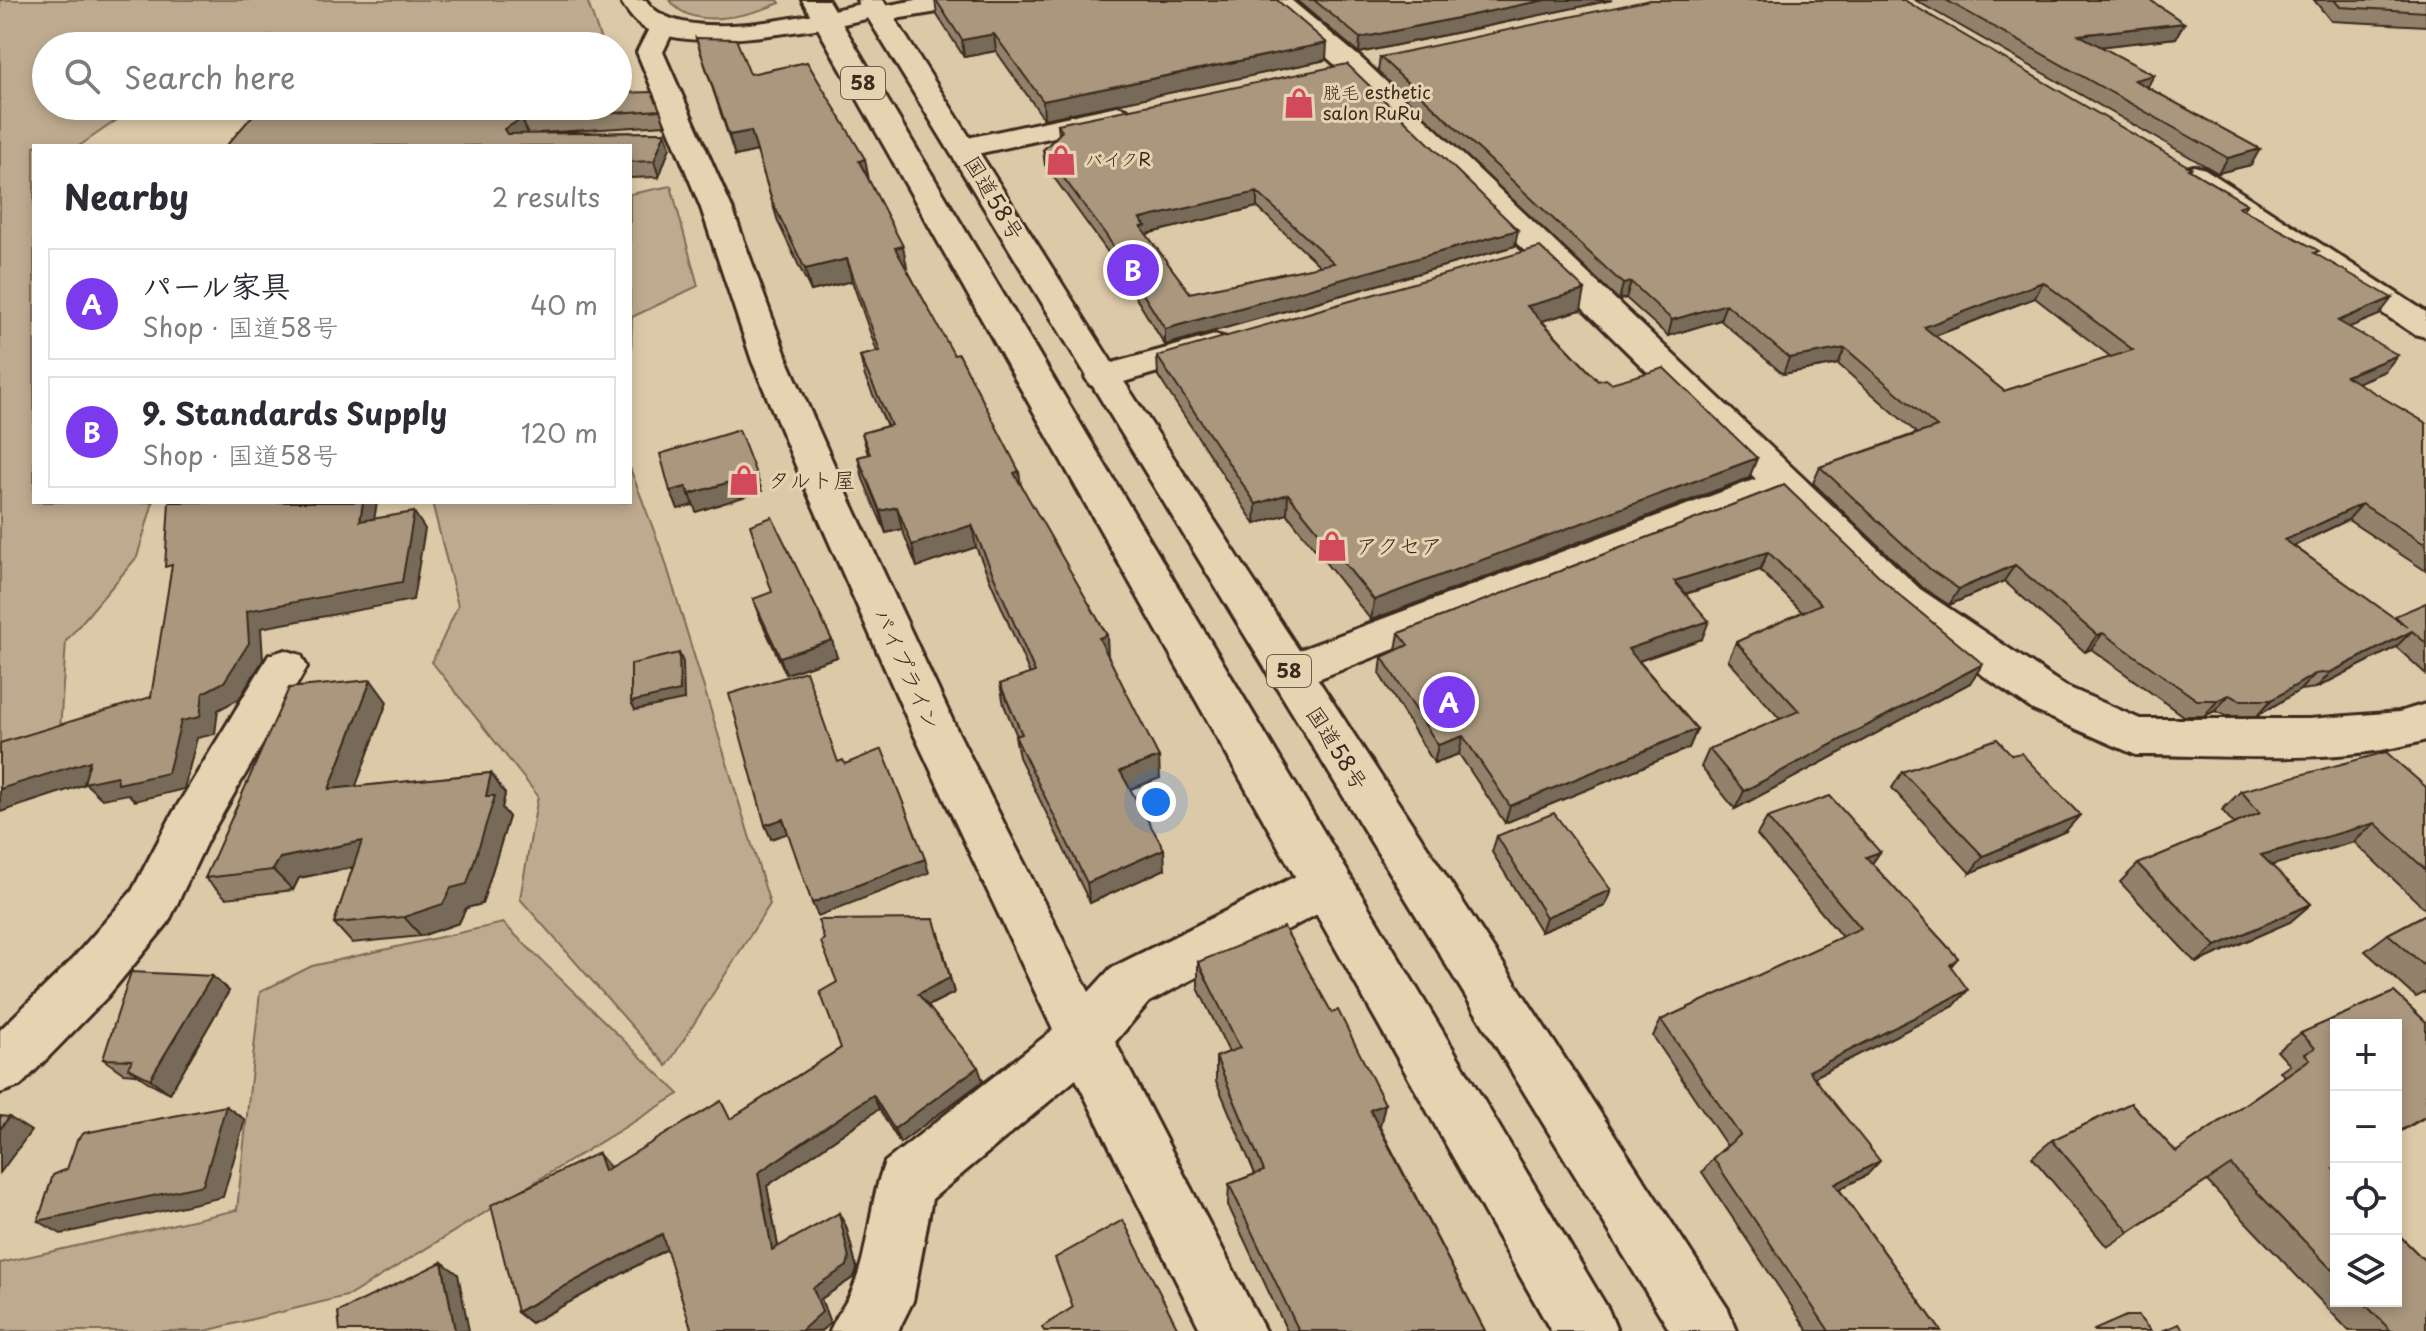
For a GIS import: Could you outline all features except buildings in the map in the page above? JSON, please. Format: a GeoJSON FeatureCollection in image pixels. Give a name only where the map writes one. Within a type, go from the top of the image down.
{"type":"FeatureCollection","features":[{"type":"Feature","properties":{"kind":"main road"},"geometry":{"type":"LineString","coordinates":[[648,13],[716,31],[820,9],[874,8],[962,0]]}},
{"type":"Feature","properties":{"kind":"main road"},"geometry":{"type":"LineString","coordinates":[[1276,0],[1351,65],[1529,255],[1783,483],[1905,600],[2049,698],[2136,737],[2309,737],[2399,730],[2426,722]]}},
{"type":"Feature","properties":{"kind":"main road","name":"国道58号"},"geometry":{"type":"LineString","coordinates":[[874,8],[1103,377],[1706,1331]]}},
{"type":"Feature","properties":{"kind":"main road","name":"58"},"geometry":{"type":"LineString","coordinates":[[820,9],[1586,1331]]}},
{"type":"Feature","properties":{"kind":"main road","name":"パイプライン"},"geometry":{"type":"LineString","coordinates":[[648,13],[650,52],[671,136],[780,384],[972,812],[1082,1040],[1234,1331]]}},
{"type":"Feature","properties":{"kind":"main road"},"geometry":{"type":"LineString","coordinates":[[963,148],[1143,109]]}},
{"type":"Feature","properties":{"kind":"main road"},"geometry":{"type":"LineString","coordinates":[[2173,163],[2265,219],[2426,327]]}},
{"type":"Feature","properties":{"kind":"main road"},"geometry":{"type":"LineString","coordinates":[[1103,377],[1253,334]]}},
{"type":"Feature","properties":{"kind":"main road"},"geometry":{"type":"LineString","coordinates":[[1289,672],[1783,483]]}},
{"type":"Feature","properties":{"kind":"main road"},"geometry":{"type":"LineString","coordinates":[[0,1067],[88,980],[150,907],[190,827],[285,667]]}},
{"type":"Feature","properties":{"kind":"main road"},"geometry":{"type":"LineString","coordinates":[[861,1331],[882,1301],[906,1183],[1082,1040],[1130,985],[1328,884]]}},
{"type":"Feature","properties":{"kind":"shaded area"},"geometry":{"type":"Polygon","coordinates":[[[0,0],[587,0],[598,32],[32,32],[32,120],[117,120],[82,144],[32,144],[32,504],[152,504],[137,557],[66,641],[60,730],[0,749],[0,0]]]}},
{"type":"Feature","properties":{"kind":"shaded area"},"geometry":{"type":"Polygon","coordinates":[[[670,0],[778,0],[780,3],[738,16],[706,18],[680,10],[670,0]]]}},
{"type":"Feature","properties":{"kind":"shaded area"},"geometry":{"type":"Polygon","coordinates":[[[671,186],[698,286],[632,317],[632,194],[671,186]]]}},
{"type":"Feature","properties":{"kind":"shaded area"},"geometry":{"type":"Polygon","coordinates":[[[632,473],[664,557],[770,904],[667,1066],[520,899],[538,796],[432,662],[458,606],[432,504],[632,504],[632,473]]]}},
{"type":"Feature","properties":{"kind":"shaded area"},"geometry":{"type":"Polygon","coordinates":[[[503,923],[679,1094],[350,1295],[205,1331],[0,1331],[0,1263],[237,1210],[260,992],[312,966],[503,923]]]}},
{"type":"Feature","properties":{"kind":"place","name":"脱毛 esthetic salon RuRu"},"geometry":{"type":"Point","coordinates":[1299,103]}},
{"type":"Feature","properties":{"kind":"place","name":"バイクR"},"geometry":{"type":"Point","coordinates":[1061,160]}},
{"type":"Feature","properties":{"kind":"place","name":"9. Standards Supply"},"geometry":{"type":"Point","coordinates":[1133,270]}},
{"type":"Feature","properties":{"kind":"place","name":"タルト屋"},"geometry":{"type":"Point","coordinates":[744,480]}},
{"type":"Feature","properties":{"kind":"place","name":"アクセア"},"geometry":{"type":"Point","coordinates":[1332,546]}},
{"type":"Feature","properties":{"kind":"place","name":"パール家具"},"geometry":{"type":"Point","coordinates":[1449,702]}}]}
